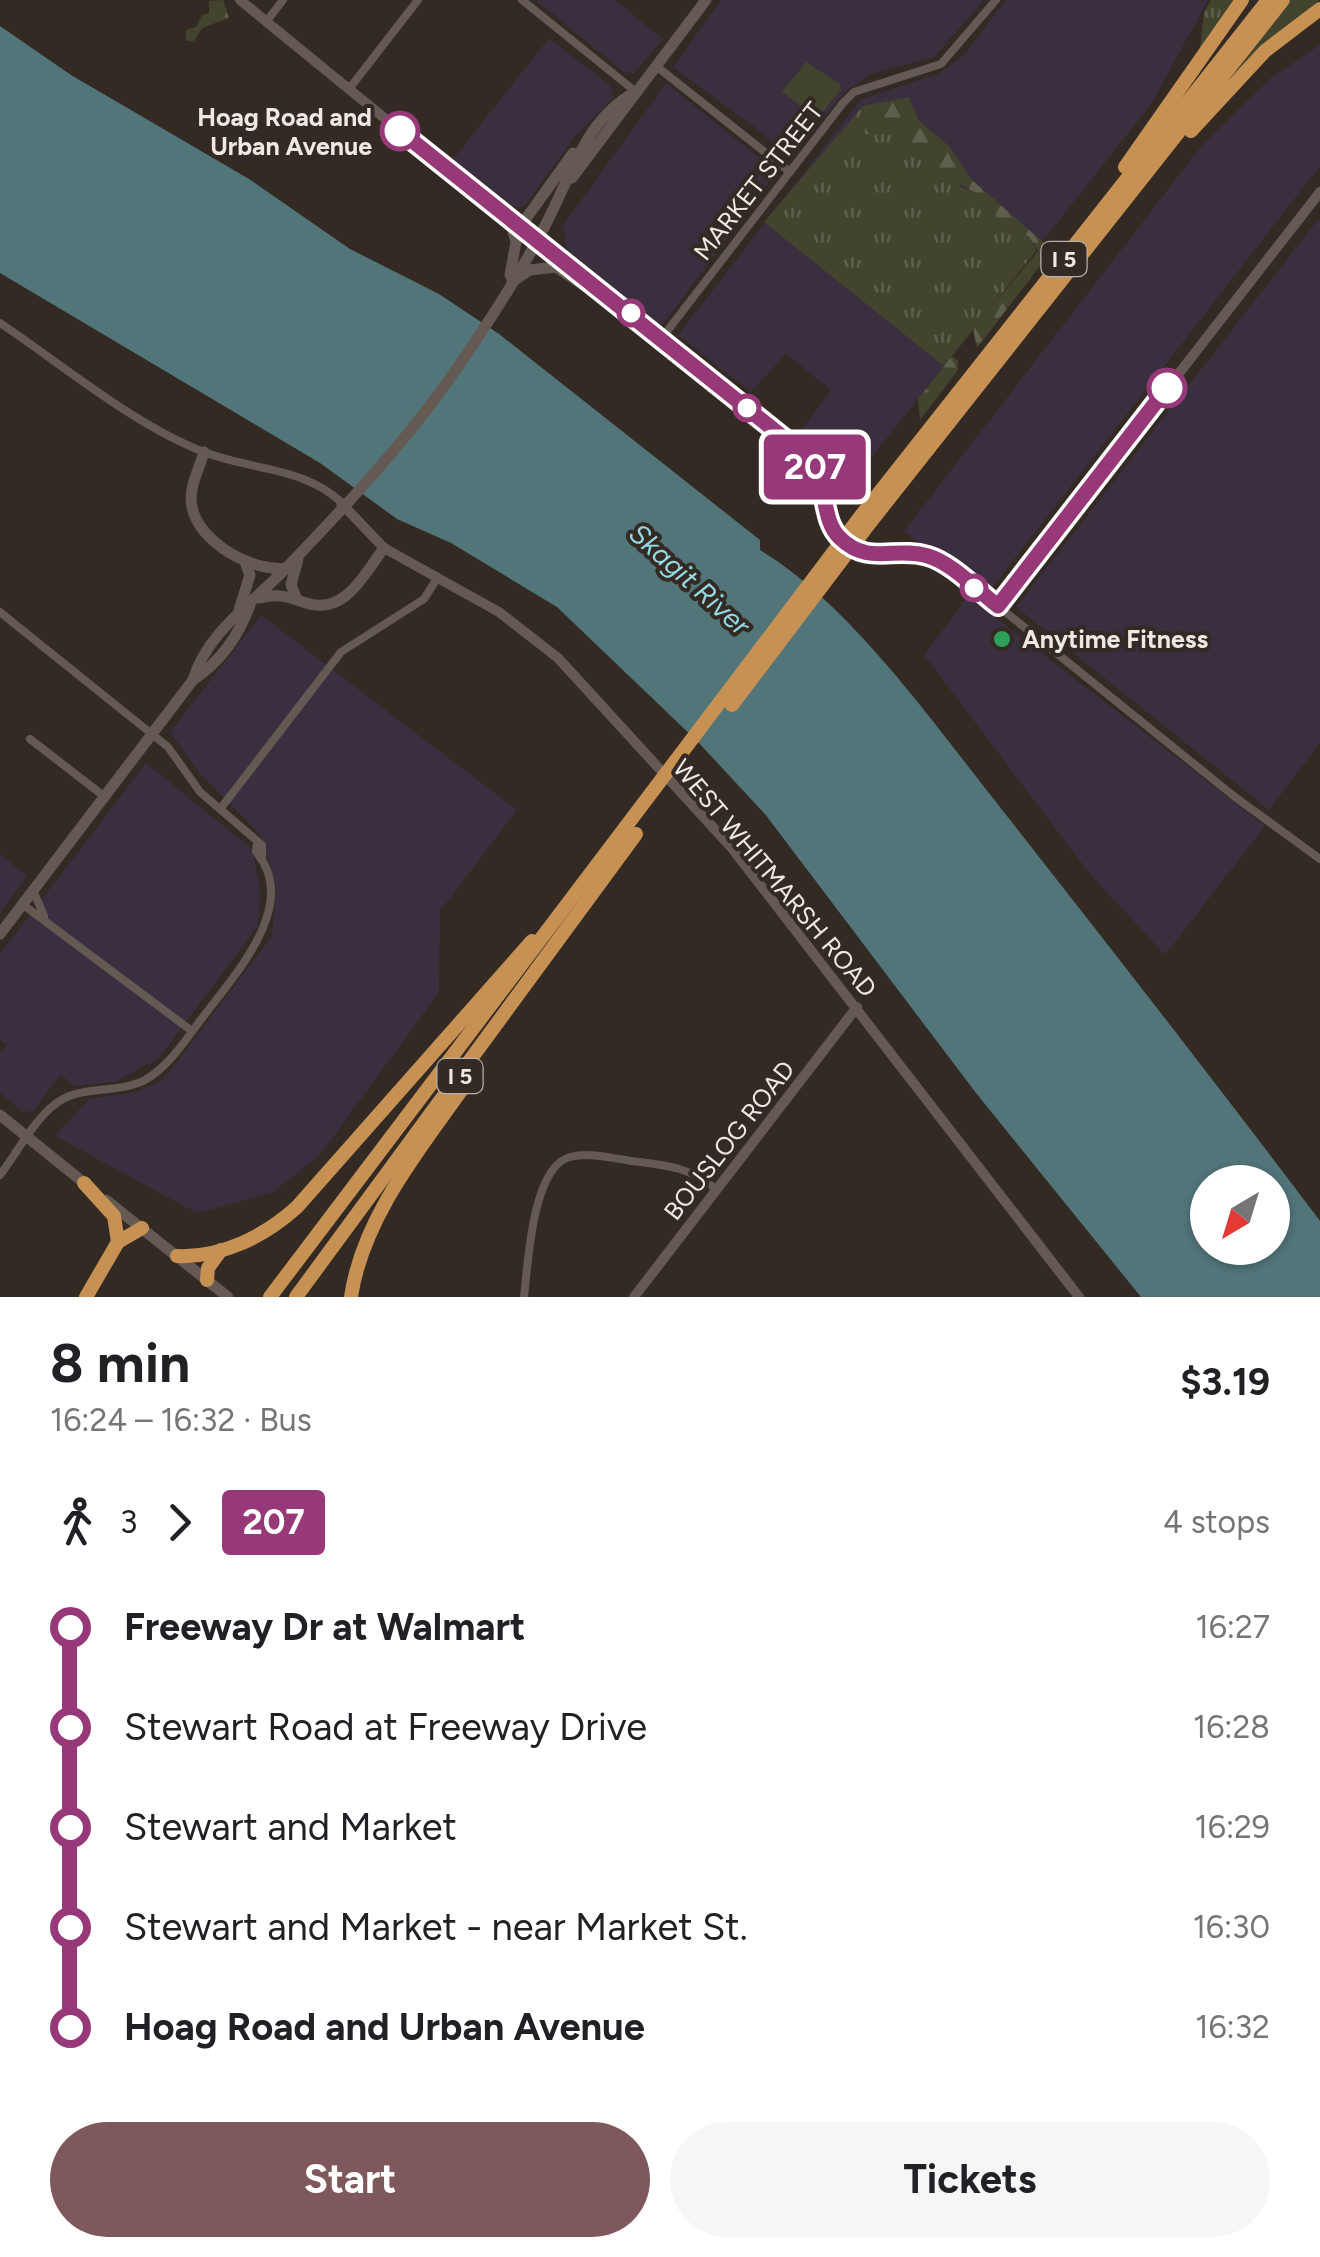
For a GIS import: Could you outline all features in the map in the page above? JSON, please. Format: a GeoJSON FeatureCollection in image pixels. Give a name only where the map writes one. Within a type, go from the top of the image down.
{"type":"FeatureCollection","features":[{"type":"Feature","properties":{"kind":"highway"},"geometry":{"type":"LineString","coordinates":[[1023,312],[1190,80],[1242,0]]}},
{"type":"Feature","properties":{"kind":"highway","name":"I 5"},"geometry":{"type":"LineString","coordinates":[[270,1297],[649,808],[1023,312],[1268,0]]}},
{"type":"Feature","properties":{"kind":"highway","name":"I 5"},"geometry":{"type":"LineString","coordinates":[[865,520],[1283,0]]}},
{"type":"Feature","properties":{"kind":"highway"},"geometry":{"type":"LineString","coordinates":[[1106,224],[1254,62],[1320,8]]}},
{"type":"Feature","properties":{"kind":"highway","name":"I 5"},"geometry":{"type":"LineString","coordinates":[[296,1297],[622,854],[649,808]]}},
{"type":"Feature","properties":{"kind":"highway"},"geometry":{"type":"LineString","coordinates":[[351,1297],[356,1266],[374,1222],[622,854]]}},
{"type":"Feature","properties":{"kind":"highway"},"geometry":{"type":"LineString","coordinates":[[177,1256],[202,1256],[274,1227],[320,1185],[582,890]]}},
{"type":"Feature","properties":{"kind":"highway"},"geometry":{"type":"LineString","coordinates":[[84,1183],[114,1216],[118,1242]]}},
{"type":"Feature","properties":{"kind":"highway"},"geometry":{"type":"LineString","coordinates":[[86,1297],[118,1242],[142,1228]]}},
{"type":"Feature","properties":{"kind":"highway"},"geometry":{"type":"LineString","coordinates":[[207,1280],[208,1268],[221,1250]]}},
{"type":"Feature","properties":{"kind":"main road"},"geometry":{"type":"LineString","coordinates":[[558,197],[706,0]]}},
{"type":"Feature","properties":{"kind":"main road"},"geometry":{"type":"LineString","coordinates":[[520,226],[566,160],[621,100],[636,92]]}},
{"type":"Feature","properties":{"kind":"main road"},"geometry":{"type":"LineString","coordinates":[[193,680],[198,661],[238,614],[333,519],[420,416],[534,246],[593,132]]}},
{"type":"Feature","properties":{"kind":"main road"},"geometry":{"type":"LineString","coordinates":[[433,158],[512,228],[516,242],[504,290]]}},
{"type":"Feature","properties":{"kind":"main road"},"geometry":{"type":"LineString","coordinates":[[504,290],[530,270],[556,267],[634,318]]}},
{"type":"Feature","properties":{"kind":"main road"},"geometry":{"type":"LineString","coordinates":[[204,452],[193,483],[192,510],[204,530],[245,562],[266,570],[287,568]]}},
{"type":"Feature","properties":{"kind":"main road"},"geometry":{"type":"LineString","coordinates":[[253,602],[296,597],[320,605],[340,601],[384,548]]}},
{"type":"Feature","properties":{"kind":"main road"},"geometry":{"type":"LineString","coordinates":[[296,597],[292,585],[299,555]]}},
{"type":"Feature","properties":{"kind":"main road"},"geometry":{"type":"LineString","coordinates":[[238,614],[250,576],[245,562]]}},
{"type":"Feature","properties":{"kind":"main road"},"geometry":{"type":"LineString","coordinates":[[0,934],[193,680],[210,669],[253,602]]}},
{"type":"Feature","properties":{"kind":"main road"},"geometry":{"type":"LineString","coordinates":[[0,1114],[228,1297]]}},
{"type":"Feature","properties":{"kind":"street"},"geometry":{"type":"LineString","coordinates":[[240,0],[520,226],[534,246],[594,287],[804,454],[822,476],[831,527],[846,544],[865,555],[933,557],[1320,859]]}},
{"type":"Feature","properties":{"kind":"street"},"geometry":{"type":"LineString","coordinates":[[266,22],[283,0]]}},
{"type":"Feature","properties":{"kind":"street"},"geometry":{"type":"LineString","coordinates":[[349,89],[418,0]]}},
{"type":"Feature","properties":{"kind":"street"},"geometry":{"type":"LineString","coordinates":[[522,0],[636,92]]}},
{"type":"Feature","properties":{"kind":"street","name":"MARKET STREET"},"geometry":{"type":"LineString","coordinates":[[661,339],[854,92],[941,64],[996,0]]}},
{"type":"Feature","properties":{"kind":"street"},"geometry":{"type":"LineString","coordinates":[[656,66],[790,172]]}},
{"type":"Feature","properties":{"kind":"street"},"geometry":{"type":"LineString","coordinates":[[998,606],[1320,192]]}},
{"type":"Feature","properties":{"kind":"street"},"geometry":{"type":"LineString","coordinates":[[0,323],[159,430],[204,452],[308,480],[341,502]]}},
{"type":"Feature","properties":{"kind":"street","name":"WEST WHITMARSH ROAD"},"geometry":{"type":"LineString","coordinates":[[341,502],[384,548],[500,612],[558,658],[731,848],[1079,1297]]}},
{"type":"Feature","properties":{"kind":"street"},"geometry":{"type":"LineString","coordinates":[[222,808],[342,652],[424,599],[438,577]]}},
{"type":"Feature","properties":{"kind":"street"},"geometry":{"type":"LineString","coordinates":[[0,612],[168,747],[200,792],[262,846],[270,890],[264,927],[241,967],[157,1072],[133,1085],[64,1098],[0,1175]]}},
{"type":"Feature","properties":{"kind":"street"},"geometry":{"type":"LineString","coordinates":[[30,739],[105,797]]}},
{"type":"Feature","properties":{"kind":"street"},"geometry":{"type":"LineString","coordinates":[[32,890],[44,916]]}},
{"type":"Feature","properties":{"kind":"street"},"geometry":{"type":"LineString","coordinates":[[22,904],[44,916],[192,1031]]}},
{"type":"Feature","properties":{"kind":"street","name":"BOUSLOG ROAD"},"geometry":{"type":"LineString","coordinates":[[634,1297],[856,1007]]}},
{"type":"Feature","properties":{"kind":"street"},"geometry":{"type":"LineString","coordinates":[[524,1297],[542,1191],[556,1164],[589,1156],[687,1168],[716,1189]]}},
{"type":"Feature","properties":{"kind":"shaded area"},"geometry":{"type":"Polygon","coordinates":[[[536,0],[615,0],[663,39],[634,73],[624,72],[536,0]]]}},
{"type":"Feature","properties":{"kind":"shaded area"},"geometry":{"type":"Polygon","coordinates":[[[721,0],[984,0],[934,57],[871,74],[846,91],[792,155],[673,67],[721,0]]]}},
{"type":"Feature","properties":{"kind":"shaded area"},"geometry":{"type":"Polygon","coordinates":[[[1006,0],[1208,0],[1152,103],[852,482],[797,437],[831,390],[786,354],[751,392],[678,335],[861,99],[938,74],[963,56],[1006,0]]]}},
{"type":"Feature","properties":{"kind":"shaded area"},"geometry":{"type":"Polygon","coordinates":[[[549,38],[611,86],[613,98],[576,135],[524,207],[514,207],[453,159],[549,38]]]}},
{"type":"Feature","properties":{"kind":"shaded area"},"geometry":{"type":"Polygon","coordinates":[[[1320,45],[1320,166],[991,589],[944,552],[919,543],[904,531],[1203,144],[1271,78],[1320,45]]]}},
{"type":"Feature","properties":{"kind":"shaded area"},"geometry":{"type":"Polygon","coordinates":[[[666,83],[773,169],[774,176],[661,327],[566,248],[563,225],[666,83]]]}},
{"type":"Feature","properties":{"kind":"shaded area"},"geometry":{"type":"Polygon","coordinates":[[[1320,217],[1320,743],[1269,810],[1016,607],[1320,217]]]}},
{"type":"Feature","properties":{"kind":"shaded area"},"geometry":{"type":"Polygon","coordinates":[[[968,596],[1265,826],[1165,955],[1090,874],[924,655],[968,596]]]}},
{"type":"Feature","properties":{"kind":"shaded area"},"geometry":{"type":"Polygon","coordinates":[[[261,615],[517,810],[440,911],[439,992],[320,1155],[272,1193],[197,1213],[55,1136],[89,1099],[136,1092],[163,1080],[272,936],[276,887],[260,834],[200,774],[170,732],[261,615]]]}},
{"type":"Feature","properties":{"kind":"shaded area"},"geometry":{"type":"Polygon","coordinates":[[[146,763],[252,849],[261,895],[257,927],[158,1059],[114,1082],[76,1086],[60,1075],[34,1111],[23,1112],[0,1093],[0,1053],[7,1045],[0,1039],[0,954],[146,763]]]}},
{"type":"Feature","properties":{"kind":"shaded area"},"geometry":{"type":"Polygon","coordinates":[[[0,854],[27,876],[0,914],[0,854]]]}},
{"type":"Feature","properties":{"kind":"green space"},"geometry":{"type":"Polygon","coordinates":[[[223,0],[229,18],[202,28],[194,41],[186,41],[186,30],[196,27],[202,15],[209,13],[209,1],[223,0]]]}},
{"type":"Feature","properties":{"kind":"green space"},"geometry":{"type":"Polygon","coordinates":[[[1211,0],[1235,0],[1199,56],[1204,13],[1211,0]]]}},
{"type":"Feature","properties":{"kind":"green space"},"geometry":{"type":"Polygon","coordinates":[[[1291,0],[1319,0],[1233,75],[1291,0]]]}},
{"type":"Feature","properties":{"kind":"green space"},"geometry":{"type":"Polygon","coordinates":[[[806,62],[840,84],[841,90],[817,119],[782,92],[806,62]]]}},
{"type":"Feature","properties":{"kind":"green space"},"geometry":{"type":"Polygon","coordinates":[[[909,97],[918,120],[949,146],[972,180],[1052,250],[977,348],[973,329],[1038,251],[1029,237],[1000,221],[981,196],[939,172],[933,155],[908,148],[898,134],[865,134],[863,106],[909,97]]]}},
{"type":"Feature","properties":{"kind":"green space"},"geometry":{"type":"Polygon","coordinates":[[[863,106],[865,134],[899,134],[908,148],[933,155],[961,187],[981,195],[1000,221],[1029,237],[1036,251],[944,366],[764,222],[863,106]]]}},
{"type":"Feature","properties":{"kind":"green space"},"geometry":{"type":"Polygon","coordinates":[[[952,356],[958,361],[958,370],[920,420],[918,399],[952,356]]]}},
{"type":"Feature","properties":{"kind":"water","name":"Skagit River"},"geometry":{"type":"Polygon","coordinates":[[[0,26],[71,75],[249,179],[350,249],[439,294],[499,334],[760,540],[760,550],[827,602],[891,670],[950,743],[1277,1165],[1190,1165],[1190,1265],[1290,1265],[1290,1182],[1320,1221],[1320,1297],[1141,1297],[976,1093],[765,814],[697,741],[557,607],[451,543],[397,519],[320,463],[0,273],[0,26]]]}},
{"type":"Feature","properties":{"kind":"bus line","name":"207"},"geometry":{"type":"LineString","coordinates":[[400,131],[804,454],[822,476],[831,527],[846,544],[865,555],[914,553],[933,557],[998,606],[1167,388]]}},
{"type":"Feature","properties":{"kind":"place","name":"Hoag Road and Urban Avenue"},"geometry":{"type":"Point","coordinates":[400,131]}},
{"type":"Feature","properties":{"kind":"place","name":"Anytime Fitness"},"geometry":{"type":"Point","coordinates":[1002,639]}}]}
